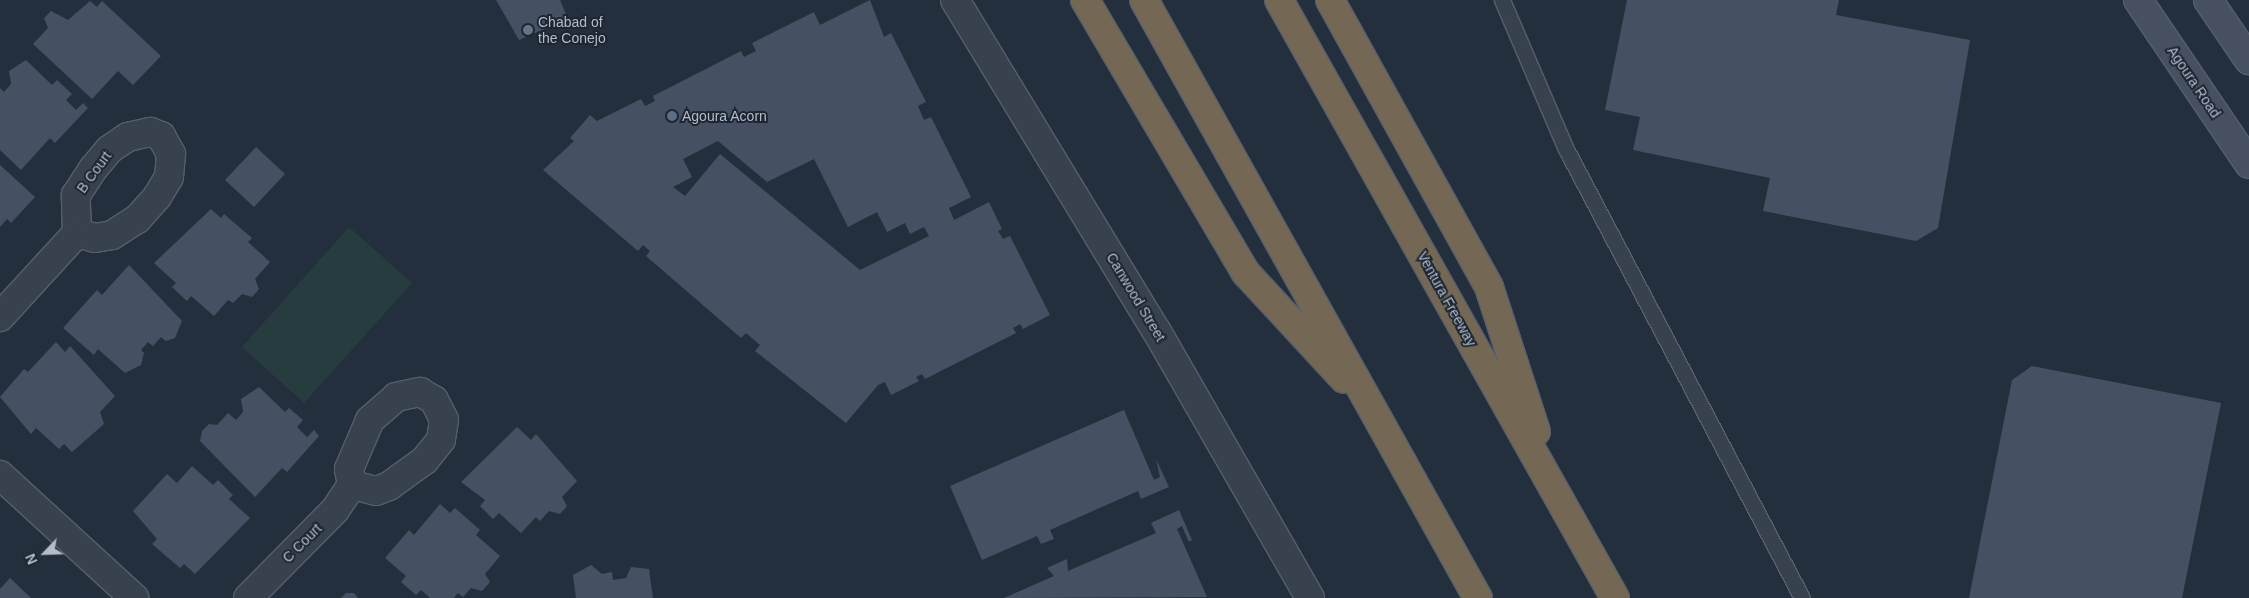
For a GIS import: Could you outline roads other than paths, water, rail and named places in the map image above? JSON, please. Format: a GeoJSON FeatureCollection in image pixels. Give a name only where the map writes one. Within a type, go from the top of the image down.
{"type":"FeatureCollection","features":[{"type":"Feature","properties":{"kind":"highway"},"geometry":{"type":"LineString","coordinates":[[1085,0],[1246,273],[1374,411]]}},
{"type":"Feature","properties":{"kind":"highway"},"geometry":{"type":"LineString","coordinates":[[1144,0],[1478,598]]}},
{"type":"Feature","properties":{"kind":"highway","name":"Ventura Freeway"},"geometry":{"type":"LineString","coordinates":[[1280,0],[1615,598]]}},
{"type":"Feature","properties":{"kind":"highway"},"geometry":{"type":"LineString","coordinates":[[1330,0],[1489,287],[1555,491]]}},
{"type":"Feature","properties":{"kind":"main road","name":"Agoura Road"},"geometry":{"type":"LineString","coordinates":[[2138,0],[2249,164]]}},
{"type":"Feature","properties":{"kind":"main road"},"geometry":{"type":"LineString","coordinates":[[2208,0],[2249,60]]}},
{"type":"Feature","properties":{"kind":"street","name":"Canwood Street"},"geometry":{"type":"LineString","coordinates":[[955,0],[1156,330],[1310,598]]}},
{"type":"Feature","properties":{"kind":"street"},"geometry":{"type":"LineString","coordinates":[[0,317],[78,233]]}},
{"type":"Feature","properties":{"kind":"street"},"geometry":{"type":"LineString","coordinates":[[0,475],[134,598]]}},
{"type":"Feature","properties":{"kind":"street","name":"C Court"},"geometry":{"type":"LineString","coordinates":[[248,598],[335,510],[352,485]]}},
{"type":"Feature","properties":{"kind":"lane"},"geometry":{"type":"LineString","coordinates":[[1502,0],[1566,150],[1802,598]]}},
{"type":"Feature","properties":{"kind":"place","name":"Chabad of the Conejo"},"geometry":{"type":"Point","coordinates":[528,30]}},
{"type":"Feature","properties":{"kind":"place","name":"Agoura Acorn"},"geometry":{"type":"Point","coordinates":[672,116]}}]}
